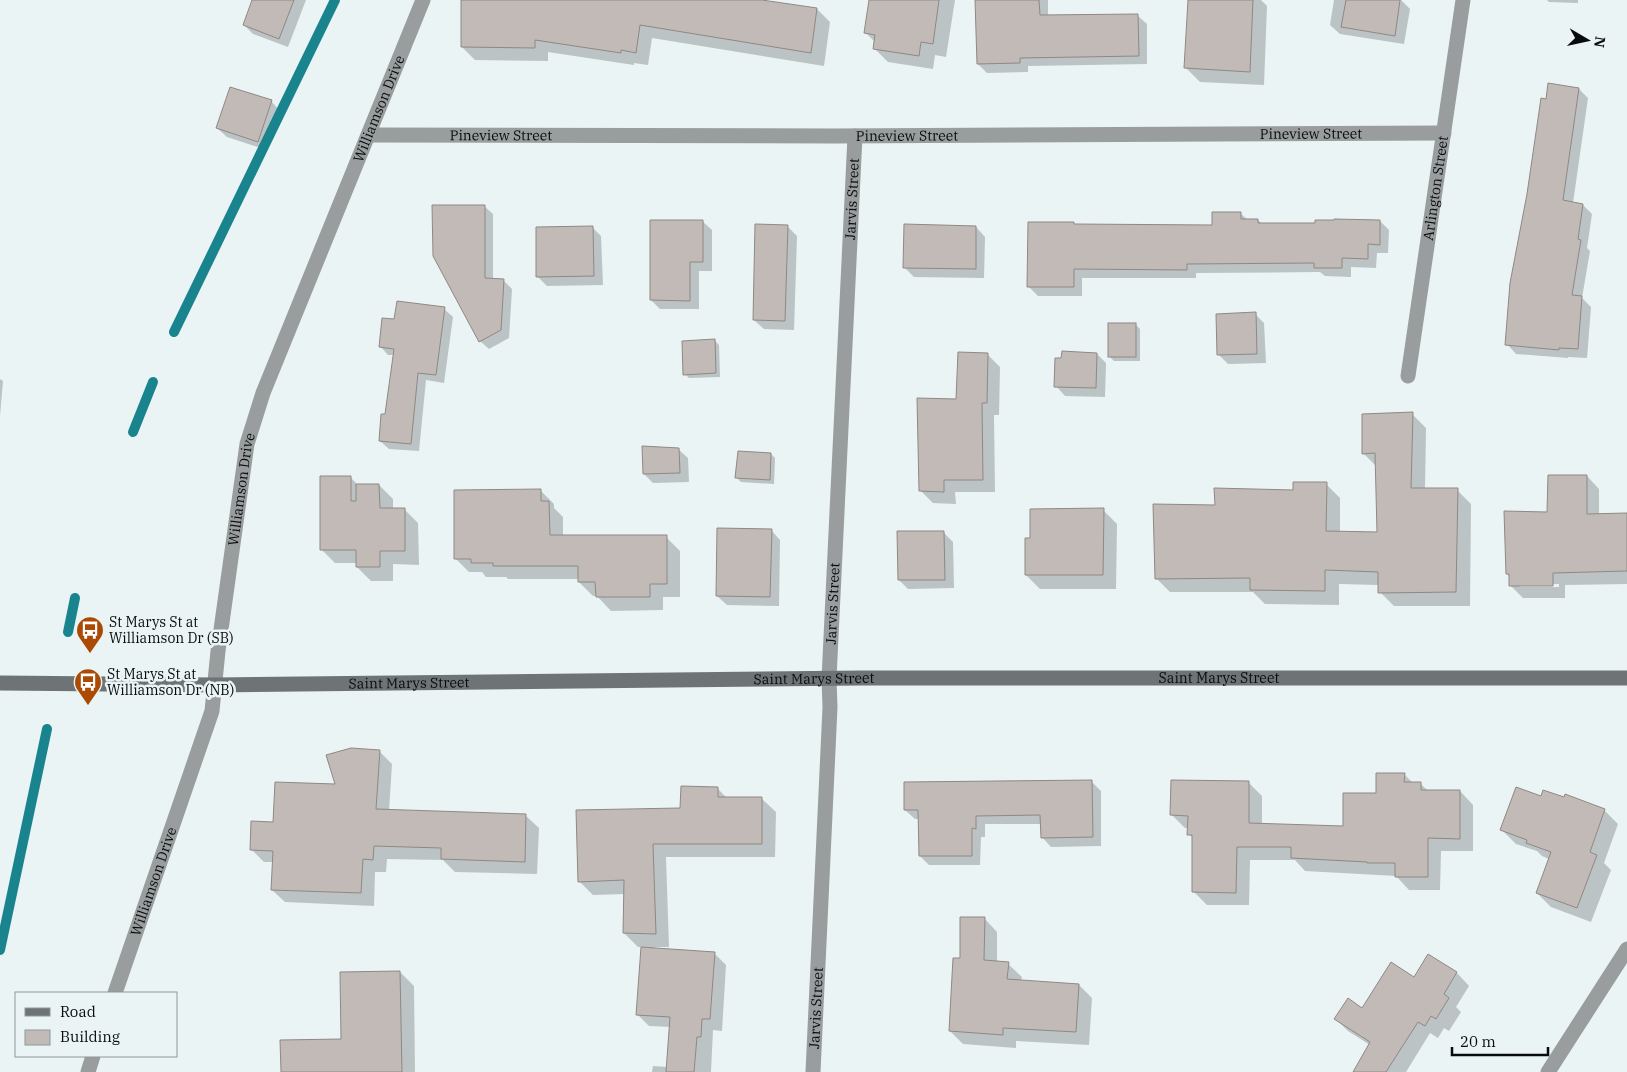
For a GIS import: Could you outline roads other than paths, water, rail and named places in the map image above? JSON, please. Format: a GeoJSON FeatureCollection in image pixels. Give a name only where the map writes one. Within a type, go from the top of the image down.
{"type":"FeatureCollection","features":[{"type":"Feature","properties":{"kind":"main road","name":"Saint Marys Street"},"geometry":{"type":"LineString","coordinates":[[0,683],[215,685],[829,679],[1627,678]]}},
{"type":"Feature","properties":{"kind":"street","name":"Williamson Drive"},"geometry":{"type":"LineString","coordinates":[[114,992],[212,711],[218,650],[247,444],[263,393],[423,0]]}},
{"type":"Feature","properties":{"kind":"street","name":"Arlington Street"},"geometry":{"type":"LineString","coordinates":[[1408,376],[1463,0]]}},
{"type":"Feature","properties":{"kind":"street","name":"Pineview Street"},"geometry":{"type":"LineString","coordinates":[[369,135],[1444,134]]}},
{"type":"Feature","properties":{"kind":"street","name":"Jarvis Street"},"geometry":{"type":"LineString","coordinates":[[813,1072],[829,717],[829,679],[855,136]]}},
{"type":"Feature","properties":{"kind":"street"},"geometry":{"type":"LineString","coordinates":[[1548,1072],[1627,949]]}},
{"type":"Feature","properties":{"kind":"street"},"geometry":{"type":"LineString","coordinates":[[88,1072],[93,1057]]}},
{"type":"Feature","properties":{"kind":"waterway"},"geometry":{"type":"LineString","coordinates":[[174,332],[335,0]]}},
{"type":"Feature","properties":{"kind":"waterway"},"geometry":{"type":"LineString","coordinates":[[133,432],[153,382]]}},
{"type":"Feature","properties":{"kind":"waterway"},"geometry":{"type":"LineString","coordinates":[[68,632],[75,598]]}},
{"type":"Feature","properties":{"kind":"waterway"},"geometry":{"type":"LineString","coordinates":[[0,950],[47,729]]}},
{"type":"Feature","properties":{"kind":"place","name":"St Marys St at Williamson Dr (SB)"},"geometry":{"type":"Point","coordinates":[90,654]}},
{"type":"Feature","properties":{"kind":"place","name":"St Marys St at Williamson Dr (NB)"},"geometry":{"type":"Point","coordinates":[88,706]}}]}
